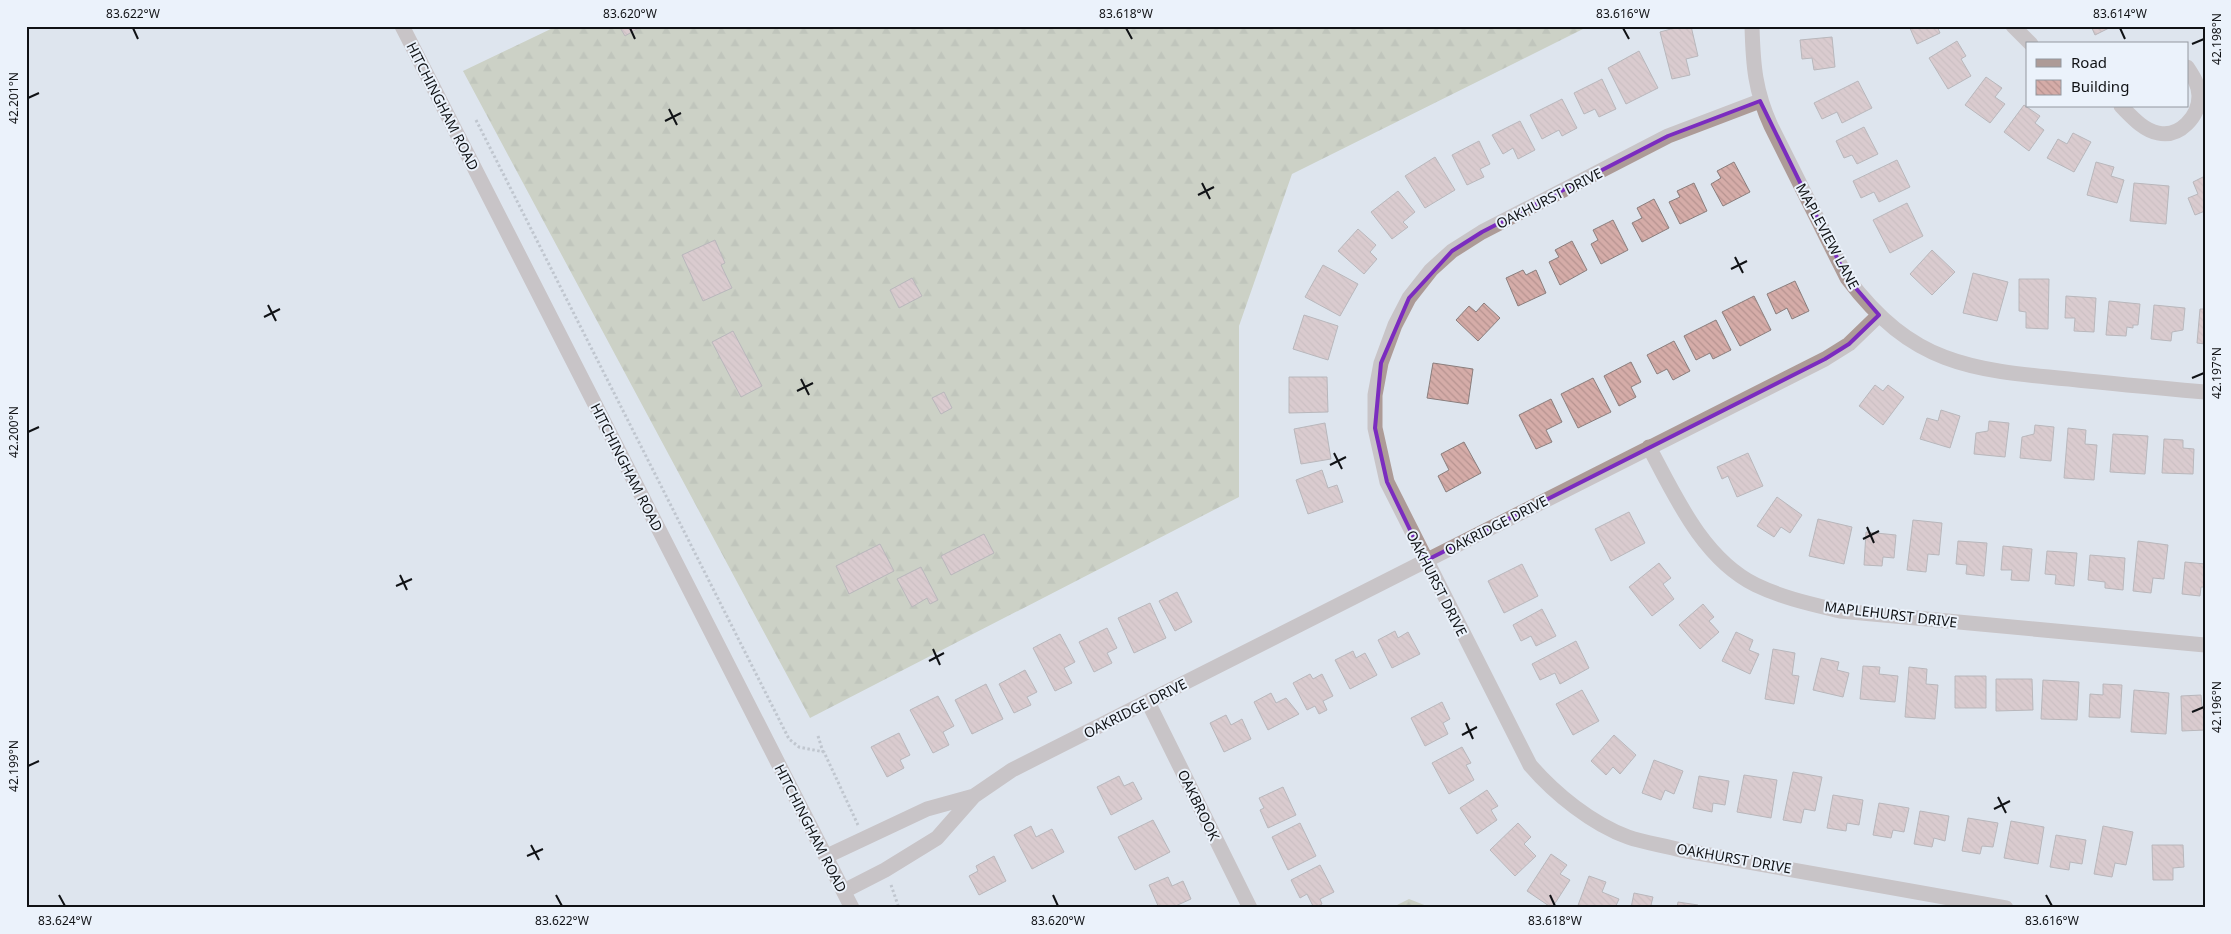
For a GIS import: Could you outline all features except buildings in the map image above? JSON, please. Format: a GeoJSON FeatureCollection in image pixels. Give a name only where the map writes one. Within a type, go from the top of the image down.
{"type":"FeatureCollection","features":[{"type":"Feature","properties":{"kind":"street","name":"HITCHINGHAM ROAD"},"geometry":{"type":"LineString","coordinates":[[402,26],[828,856],[852,908]]}},
{"type":"Feature","properties":{"kind":"street","name":"MAPLEVIEW LANE"},"geometry":{"type":"LineString","coordinates":[[1752,26],[1753,64],[1760,101],[1848,278],[1879,315],[1896,331],[1931,353],[1985,370],[2205,392]]}},
{"type":"Feature","properties":{"kind":"street"},"geometry":{"type":"LineString","coordinates":[[2014,26],[2029,42]]}},
{"type":"Feature","properties":{"kind":"street"},"geometry":{"type":"LineString","coordinates":[[2123,108],[2138,124],[2149,130],[2160,134],[2180,130],[2188,123],[2198,105],[2198,86],[2188,69]]}},
{"type":"Feature","properties":{"kind":"street","name":"OAKHURST DRIVE"},"geometry":{"type":"LineString","coordinates":[[1760,101],[1668,136],[1482,232],[1452,251],[1431,270],[1409,298],[1394,325],[1381,363],[1375,395],[1375,428],[1387,482],[1425,561],[1530,765],[1545,783],[1596,821],[1628,837],[1681,850],[1947,903],[2006,908]]}},
{"type":"Feature","properties":{"kind":"street","name":"OAKRIDGE DRIVE"},"geometry":{"type":"LineString","coordinates":[[844,891],[885,870],[937,838],[974,796],[1012,770],[1825,358],[1849,344],[1879,315]]}},
{"type":"Feature","properties":{"kind":"street","name":"MAPLEHURST DRIVE"},"geometry":{"type":"LineString","coordinates":[[1649,447],[1683,511],[1700,538],[1727,564],[1754,584],[1791,599],[1840,611],[2205,645]]}},
{"type":"Feature","properties":{"kind":"street","name":"OAKBROOK"},"geometry":{"type":"LineString","coordinates":[[1148,702],[1250,908]]}},
{"type":"Feature","properties":{"kind":"street","name":"OAKRIDGE DRIVE"},"geometry":{"type":"LineString","coordinates":[[828,856],[866,840],[927,809],[974,796]]}},
{"type":"Feature","properties":{"kind":"path"},"geometry":{"type":"LineString","coordinates":[[476,120],[789,738],[799,747],[824,752]]}},
{"type":"Feature","properties":{"kind":"path"},"geometry":{"type":"LineString","coordinates":[[818,736],[844,800],[866,840]]}},
{"type":"Feature","properties":{"kind":"path"},"geometry":{"type":"LineString","coordinates":[[885,870],[899,908]]}},
{"type":"Feature","properties":{"kind":"highlighted area"},"geometry":{"type":"Polygon","coordinates":[[[1760,101],[1847,278],[1879,315],[1849,344],[1825,359],[1425,561],[1387,482],[1375,428],[1381,363],[1409,298],[1452,251],[1482,232],[1668,136],[1760,101]]]}},
{"type":"Feature","properties":{"kind":"green space"},"geometry":{"type":"Polygon","coordinates":[[[557,26],[1589,26],[1292,174],[1239,326],[1239,497],[810,718],[463,71],[557,26]]]}},
{"type":"Feature","properties":{"kind":"green space"},"geometry":{"type":"Polygon","coordinates":[[[1409,899],[1432,908],[1391,908],[1409,899]]]}}]}
